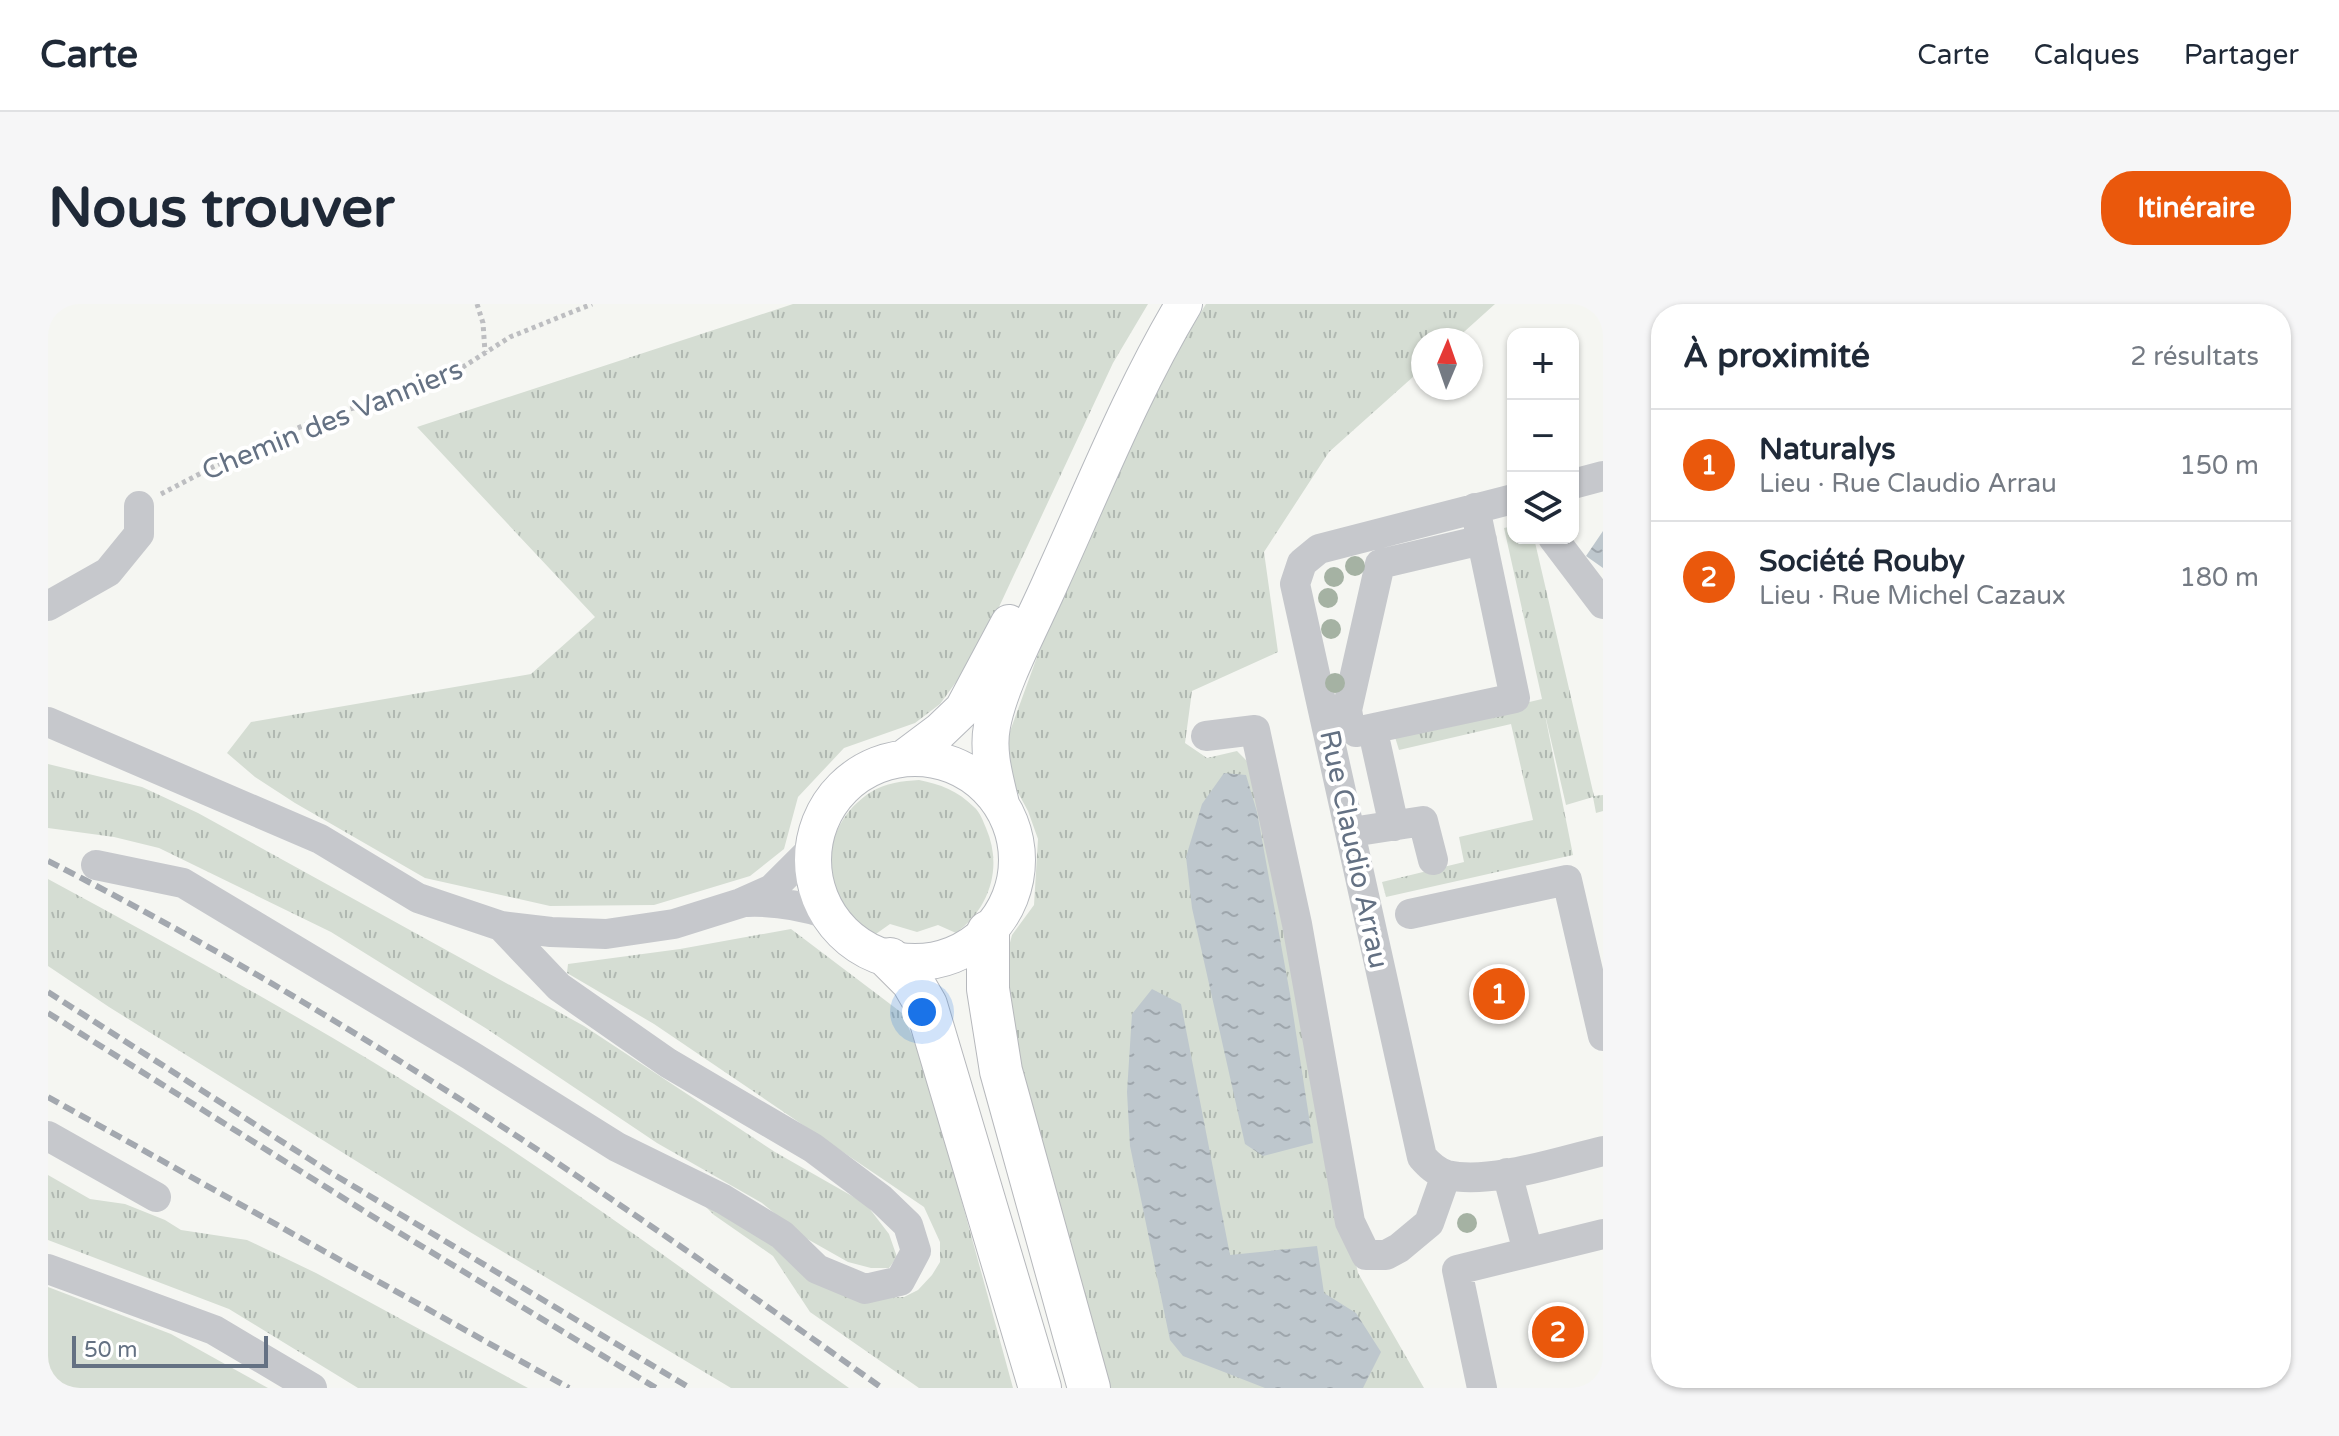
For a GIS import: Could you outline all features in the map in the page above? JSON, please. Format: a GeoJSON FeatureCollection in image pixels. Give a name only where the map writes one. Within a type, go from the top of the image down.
{"type":"FeatureCollection","features":[{"type":"Feature","properties":{"kind":"highway"},"geometry":{"type":"LineString","coordinates":[[988,932],[988,989],[1001,1071],[1089,1388]]}},
{"type":"Feature","properties":{"kind":"highway"},"geometry":{"type":"LineString","coordinates":[[890,959],[912,981],[926,1005],[1040,1388]]}},
{"type":"Feature","properties":{"kind":"main road"},"geometry":{"type":"LineString","coordinates":[[904,758],[932,759],[959,767],[982,783],[1001,804],[1012,825],[1017,847],[1017,870],[1007,903],[988,932],[967,948],[943,959],[916,962],[890,959],[865,950],[844,934],[827,914],[815,883],[812,849],[822,814],[846,783],[864,771],[904,758],[963,709],[997,648],[1134,356],[1162,304]]}},
{"type":"Feature","properties":{"kind":"main road"},"geometry":{"type":"LineString","coordinates":[[1001,804],[990,738],[997,707],[1145,377],[1184,304]]}},
{"type":"Feature","properties":{"kind":"street"},"geometry":{"type":"LineString","coordinates":[[1579,482],[1603,476]]}},
{"type":"Feature","properties":{"kind":"street"},"geometry":{"type":"LineString","coordinates":[[1482,540],[1380,564],[1347,710],[1350,727],[1356,732],[1515,698],[1482,540],[1475,508],[1507,500]]}},
{"type":"Feature","properties":{"kind":"street"},"geometry":{"type":"LineString","coordinates":[[48,606],[108,572],[139,534],[139,506]]}},
{"type":"Feature","properties":{"kind":"street","name":"Rue Claudio Arrau"},"geometry":{"type":"LineString","coordinates":[[1434,1166],[1295,584],[1302,563],[1319,549],[1475,508]]}},
{"type":"Feature","properties":{"kind":"street"},"geometry":{"type":"LineString","coordinates":[[1558,544],[1603,604]]}},
{"type":"Feature","properties":{"kind":"street"},"geometry":{"type":"LineString","coordinates":[[48,722],[320,839],[418,898],[501,926],[606,934],[674,924],[741,903],[772,889],[812,849]]}},
{"type":"Feature","properties":{"kind":"street"},"geometry":{"type":"LineString","coordinates":[[1206,736],[1255,730],[1297,924],[1350,1222],[1366,1255],[1386,1255],[1429,1223],[1434,1166],[1490,1177],[1603,1151]]}},
{"type":"Feature","properties":{"kind":"street"},"geometry":{"type":"LineString","coordinates":[[1376,745],[1394,826]]}},
{"type":"Feature","properties":{"kind":"street"},"geometry":{"type":"LineString","coordinates":[[1352,832],[1423,821],[1433,860]]}},
{"type":"Feature","properties":{"kind":"street"},"geometry":{"type":"LineString","coordinates":[[96,865],[183,883],[617,1147],[723,1199],[782,1235],[817,1269],[865,1289],[900,1281],[916,1251],[908,1225],[881,1199],[813,1148],[668,1063],[559,987],[501,926]]}},
{"type":"Feature","properties":{"kind":"street"},"geometry":{"type":"LineString","coordinates":[[1410,914],[1567,880],[1603,1036]]}},
{"type":"Feature","properties":{"kind":"street"},"geometry":{"type":"LineString","coordinates":[[741,903],[785,903],[827,914]]}},
{"type":"Feature","properties":{"kind":"street"},"geometry":{"type":"LineString","coordinates":[[48,1136],[156,1197]]}},
{"type":"Feature","properties":{"kind":"street"},"geometry":{"type":"LineString","coordinates":[[1507,1173],[1528,1252]]}},
{"type":"Feature","properties":{"kind":"street"},"geometry":{"type":"LineString","coordinates":[[1482,1388],[1457,1270],[1603,1234]]}},
{"type":"Feature","properties":{"kind":"street"},"geometry":{"type":"LineString","coordinates":[[48,1269],[214,1330],[312,1388]]}},
{"type":"Feature","properties":{"kind":"path"},"geometry":{"type":"LineString","coordinates":[[477,304],[483,323],[485,353]]}},
{"type":"Feature","properties":{"kind":"path","name":"Chemin des Vanniers"},"geometry":{"type":"LineString","coordinates":[[139,506],[232,457],[316,420],[444,379],[510,337],[592,304]]}},
{"type":"Feature","properties":{"kind":"green space"},"geometry":{"type":"Polygon","coordinates":[[[793,304],[1148,304],[1113,363],[978,652],[940,704],[915,723],[844,748],[798,797],[784,849],[750,876],[654,905],[550,906],[425,878],[295,803],[255,777],[227,753],[251,722],[531,674],[595,617],[417,427],[793,304]]]}},
{"type":"Feature","properties":{"kind":"green space"},"geometry":{"type":"Polygon","coordinates":[[[1206,304],[1495,304],[1468,328],[1411,328],[1411,379],[1329,452],[1264,552],[1278,652],[1192,691],[1185,743],[1207,758],[1237,751],[1257,771],[1358,1273],[1424,1388],[1108,1388],[1051,1170],[1012,1044],[1002,973],[1012,935],[1034,905],[1038,839],[1028,811],[1011,780],[1005,745],[1045,635],[1167,368],[1206,304]]]}},
{"type":"Feature","properties":{"kind":"green space"},"geometry":{"type":"Polygon","coordinates":[[[1508,544],[1535,544],[1594,796],[1603,795],[1603,811],[1596,813],[1593,797],[1566,805],[1544,710],[1573,855],[1386,897],[1382,882],[1464,862],[1459,837],[1533,820],[1511,724],[1399,750],[1394,734],[1542,699],[1508,544]]]}},
{"type":"Feature","properties":{"kind":"green space"},"geometry":{"type":"Polygon","coordinates":[[[48,764],[142,787],[198,813],[584,1026],[775,1152],[866,1204],[889,1234],[897,1257],[889,1268],[871,1268],[848,1262],[802,1236],[762,1203],[657,1143],[487,1029],[331,932],[159,848],[114,837],[48,828],[48,764]]]}},
{"type":"Feature","properties":{"kind":"green space"},"geometry":{"type":"Polygon","coordinates":[[[919,780],[955,792],[978,811],[991,843],[993,872],[990,886],[977,912],[956,933],[938,925],[917,932],[890,924],[873,936],[841,904],[833,885],[830,864],[833,844],[840,824],[853,807],[871,792],[900,782],[919,780]]]}},
{"type":"Feature","properties":{"kind":"green space"},"geometry":{"type":"Polygon","coordinates":[[[48,879],[299,1018],[447,1108],[600,1210],[849,1388],[731,1388],[470,1232],[109,1007],[48,966],[48,879]]]}},
{"type":"Feature","properties":{"kind":"green space"},"geometry":{"type":"Polygon","coordinates":[[[791,929],[902,1013],[923,1060],[1013,1388],[919,1388],[810,1312],[773,1256],[714,1215],[700,1201],[866,1298],[904,1297],[918,1290],[932,1275],[940,1262],[940,1242],[924,1207],[654,1024],[567,973],[568,964],[680,949],[791,929]]]}},
{"type":"Feature","properties":{"kind":"green space"},"geometry":{"type":"Polygon","coordinates":[[[48,1175],[90,1199],[125,1204],[181,1230],[247,1240],[316,1273],[528,1388],[358,1388],[229,1309],[48,1240],[48,1175]]]}},
{"type":"Feature","properties":{"kind":"green space"},"geometry":{"type":"Polygon","coordinates":[[[48,1287],[171,1334],[268,1388],[48,1388],[48,1287]]]}},
{"type":"Feature","properties":{"kind":"water"},"geometry":{"type":"Polygon","coordinates":[[[1603,531],[1603,568],[1586,556],[1603,531]]]}},
{"type":"Feature","properties":{"kind":"water"},"geometry":{"type":"Polygon","coordinates":[[[1224,773],[1246,775],[1257,812],[1313,1143],[1263,1156],[1245,1144],[1192,908],[1186,857],[1202,804],[1224,773]]]}},
{"type":"Feature","properties":{"kind":"water"},"geometry":{"type":"Polygon","coordinates":[[[1152,989],[1181,1004],[1230,1255],[1317,1246],[1324,1293],[1356,1313],[1381,1352],[1363,1388],[1265,1388],[1183,1356],[1170,1340],[1130,1146],[1127,1092],[1132,1014],[1152,989]]]}},
{"type":"Feature","properties":{"kind":"railway"},"geometry":{"type":"LineString","coordinates":[[48,861],[265,979],[475,1109],[680,1246],[882,1388]]}},
{"type":"Feature","properties":{"kind":"railway"},"geometry":{"type":"LineString","coordinates":[[48,992],[328,1171],[690,1388]]}},
{"type":"Feature","properties":{"kind":"railway"},"geometry":{"type":"LineString","coordinates":[[48,1013],[380,1221],[656,1388]]}},
{"type":"Feature","properties":{"kind":"railway"},"geometry":{"type":"LineString","coordinates":[[48,1097],[569,1388]]}},
{"type":"Feature","properties":{"kind":"place","name":"Naturalys"},"geometry":{"type":"Point","coordinates":[1499,994]}},
{"type":"Feature","properties":{"kind":"place","name":"Société Rouby"},"geometry":{"type":"Point","coordinates":[1558,1332]}}]}
